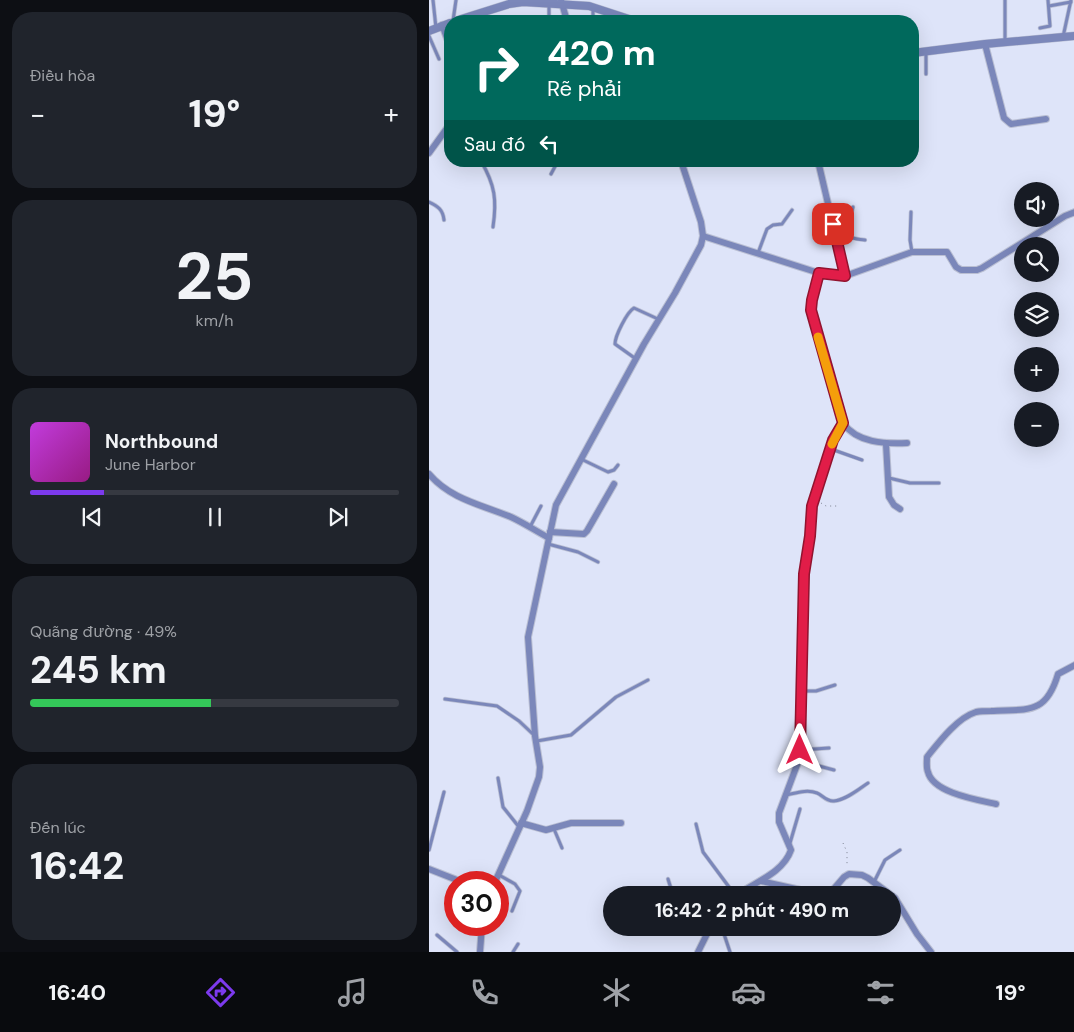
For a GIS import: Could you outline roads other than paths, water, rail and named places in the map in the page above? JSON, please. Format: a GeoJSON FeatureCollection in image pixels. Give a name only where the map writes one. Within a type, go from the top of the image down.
{"type":"FeatureCollection","features":[{"type":"Feature","properties":{"kind":"street"},"geometry":{"type":"LineString","coordinates":[[475,15],[516,2],[549,4],[562,2],[616,15]]}},
{"type":"Feature","properties":{"kind":"street"},"geometry":{"type":"LineString","coordinates":[[562,2],[565,15]]}},
{"type":"Feature","properties":{"kind":"street"},"geometry":{"type":"LineString","coordinates":[[919,52],[1074,36]]}},
{"type":"Feature","properties":{"kind":"street"},"geometry":{"type":"LineString","coordinates":[[985,44],[1004,118],[1007,122],[1011,124],[1046,119]]}},
{"type":"Feature","properties":{"kind":"street"},"geometry":{"type":"LineString","coordinates":[[429,153],[444,135]]}},
{"type":"Feature","properties":{"kind":"street"},"geometry":{"type":"LineString","coordinates":[[501,871],[537,788],[539,778],[540,767],[528,637],[559,496],[701,245],[703,236],[701,222],[683,167]]}},
{"type":"Feature","properties":{"kind":"street"},"geometry":{"type":"LineString","coordinates":[[819,167],[845,276]]}},
{"type":"Feature","properties":{"kind":"street"},"geometry":{"type":"LineString","coordinates":[[703,236],[819,273],[845,276],[912,252],[947,252],[956,267],[961,270],[977,270],[1074,212]]}},
{"type":"Feature","properties":{"kind":"street"},"geometry":{"type":"LineString","coordinates":[[819,273],[811,310],[843,423],[851,432],[858,436],[886,444],[907,443]]}},
{"type":"Feature","properties":{"kind":"street"},"geometry":{"type":"LineString","coordinates":[[752,886],[785,862],[791,850],[779,822],[779,813],[800,753],[804,574],[813,500],[830,448],[843,423]]}},
{"type":"Feature","properties":{"kind":"street"},"geometry":{"type":"LineString","coordinates":[[886,444],[891,502],[900,509]]}},
{"type":"Feature","properties":{"kind":"street"},"geometry":{"type":"LineString","coordinates":[[429,474],[448,492],[514,518],[549,538],[583,534],[587,531],[614,484]]}},
{"type":"Feature","properties":{"kind":"street"},"geometry":{"type":"LineString","coordinates":[[996,804],[948,791],[932,780],[928,772],[927,757],[944,736],[967,716],[977,712],[1031,709],[1039,705],[1051,693],[1058,674],[1074,665]]}},
{"type":"Feature","properties":{"kind":"street"},"geometry":{"type":"LineString","coordinates":[[520,825],[546,830],[571,823],[621,823]]}},
{"type":"Feature","properties":{"kind":"street"},"geometry":{"type":"LineString","coordinates":[[429,869],[444,875]]}},
{"type":"Feature","properties":{"kind":"street"},"geometry":{"type":"LineString","coordinates":[[761,881],[823,895],[832,892],[844,877],[855,874],[862,875],[895,898],[931,952]]}},
{"type":"Feature","properties":{"kind":"street"},"geometry":{"type":"LineString","coordinates":[[480,952],[482,936]]}},
{"type":"Feature","properties":{"kind":"street"},"geometry":{"type":"LineString","coordinates":[[698,952],[706,936]]}},
{"type":"Feature","properties":{"kind":"lane"},"geometry":{"type":"LineString","coordinates":[[433,0],[444,25]]}},
{"type":"Feature","properties":{"kind":"lane"},"geometry":{"type":"LineString","coordinates":[[449,15],[457,0]]}},
{"type":"Feature","properties":{"kind":"lane"},"geometry":{"type":"LineString","coordinates":[[1005,0],[1005,42]]}},
{"type":"Feature","properties":{"kind":"lane"},"geometry":{"type":"LineString","coordinates":[[1041,28],[1050,26],[1048,0]]}},
{"type":"Feature","properties":{"kind":"lane"},"geometry":{"type":"LineString","coordinates":[[1049,6],[1071,1],[1063,37]]}},
{"type":"Feature","properties":{"kind":"lane"},"geometry":{"type":"LineString","coordinates":[[549,4],[549,15]]}},
{"type":"Feature","properties":{"kind":"lane"},"geometry":{"type":"LineString","coordinates":[[593,8],[593,15]]}},
{"type":"Feature","properties":{"kind":"lane"},"geometry":{"type":"LineString","coordinates":[[429,36],[439,59]]}},
{"type":"Feature","properties":{"kind":"lane"},"geometry":{"type":"LineString","coordinates":[[925,74],[926,51]]}},
{"type":"Feature","properties":{"kind":"lane"},"geometry":{"type":"LineString","coordinates":[[484,167],[495,193],[496,208],[493,227]]}},
{"type":"Feature","properties":{"kind":"lane"},"geometry":{"type":"LineString","coordinates":[[551,174],[555,167]]}},
{"type":"Feature","properties":{"kind":"lane"},"geometry":{"type":"LineString","coordinates":[[429,202],[438,206],[443,213],[444,220]]}},
{"type":"Feature","properties":{"kind":"lane"},"geometry":{"type":"LineString","coordinates":[[833,224],[849,222],[853,206]]}},
{"type":"Feature","properties":{"kind":"lane"},"geometry":{"type":"LineString","coordinates":[[758,254],[767,229],[773,225],[782,224],[792,210]]}},
{"type":"Feature","properties":{"kind":"lane"},"geometry":{"type":"LineString","coordinates":[[911,212],[910,240],[912,252]]}},
{"type":"Feature","properties":{"kind":"lane"},"geometry":{"type":"LineString","coordinates":[[836,236],[849,236],[853,239],[865,240]]}},
{"type":"Feature","properties":{"kind":"lane"},"geometry":{"type":"LineString","coordinates":[[636,359],[615,344],[615,340],[624,322],[631,310],[635,308],[659,319]]}},
{"type":"Feature","properties":{"kind":"lane"},"geometry":{"type":"LineString","coordinates":[[830,448],[862,460]]}},
{"type":"Feature","properties":{"kind":"lane"},"geometry":{"type":"LineString","coordinates":[[581,459],[608,472],[614,470],[618,465]]}},
{"type":"Feature","properties":{"kind":"lane"},"geometry":{"type":"LineString","coordinates":[[888,478],[911,483],[939,483]]}},
{"type":"Feature","properties":{"kind":"lane"},"geometry":{"type":"LineString","coordinates":[[530,528],[541,506]]}},
{"type":"Feature","properties":{"kind":"lane"},"geometry":{"type":"LineString","coordinates":[[549,538],[598,562]]}},
{"type":"Feature","properties":{"kind":"lane"},"geometry":{"type":"LineString","coordinates":[[445,699],[497,706],[519,721],[536,739],[571,735],[616,696],[648,680]]}},
{"type":"Feature","properties":{"kind":"lane"},"geometry":{"type":"LineString","coordinates":[[801,691],[817,691],[835,685]]}},
{"type":"Feature","properties":{"kind":"lane"},"geometry":{"type":"LineString","coordinates":[[800,753],[829,748]]}},
{"type":"Feature","properties":{"kind":"lane"},"geometry":{"type":"LineString","coordinates":[[800,753],[819,766],[834,770]]}},
{"type":"Feature","properties":{"kind":"lane"},"geometry":{"type":"LineString","coordinates":[[498,778],[503,807],[520,825]]}},
{"type":"Feature","properties":{"kind":"lane"},"geometry":{"type":"LineString","coordinates":[[785,795],[806,791],[817,792],[835,801],[848,796],[869,783]]}},
{"type":"Feature","properties":{"kind":"lane"},"geometry":{"type":"LineString","coordinates":[[429,850],[444,792]]}},
{"type":"Feature","properties":{"kind":"lane"},"geometry":{"type":"LineString","coordinates":[[790,844],[800,809]]}},
{"type":"Feature","properties":{"kind":"lane"},"geometry":{"type":"LineString","coordinates":[[695,824],[703,852],[729,886]]}},
{"type":"Feature","properties":{"kind":"lane"},"geometry":{"type":"LineString","coordinates":[[554,828],[562,848]]}},
{"type":"Feature","properties":{"kind":"lane"},"geometry":{"type":"LineString","coordinates":[[874,882],[885,860],[900,850]]}},
{"type":"Feature","properties":{"kind":"lane"},"geometry":{"type":"LineString","coordinates":[[668,879],[669,886]]}},
{"type":"Feature","properties":{"kind":"lane"},"geometry":{"type":"LineString","coordinates":[[509,881],[515,884],[519,891],[512,912]]}},
{"type":"Feature","properties":{"kind":"lane"},"geometry":{"type":"LineString","coordinates":[[437,934],[457,952]]}},
{"type":"Feature","properties":{"kind":"lane"},"geometry":{"type":"LineString","coordinates":[[724,936],[730,952]]}},
{"type":"Feature","properties":{"kind":"lane"},"geometry":{"type":"LineString","coordinates":[[513,952],[518,944]]}}]}
